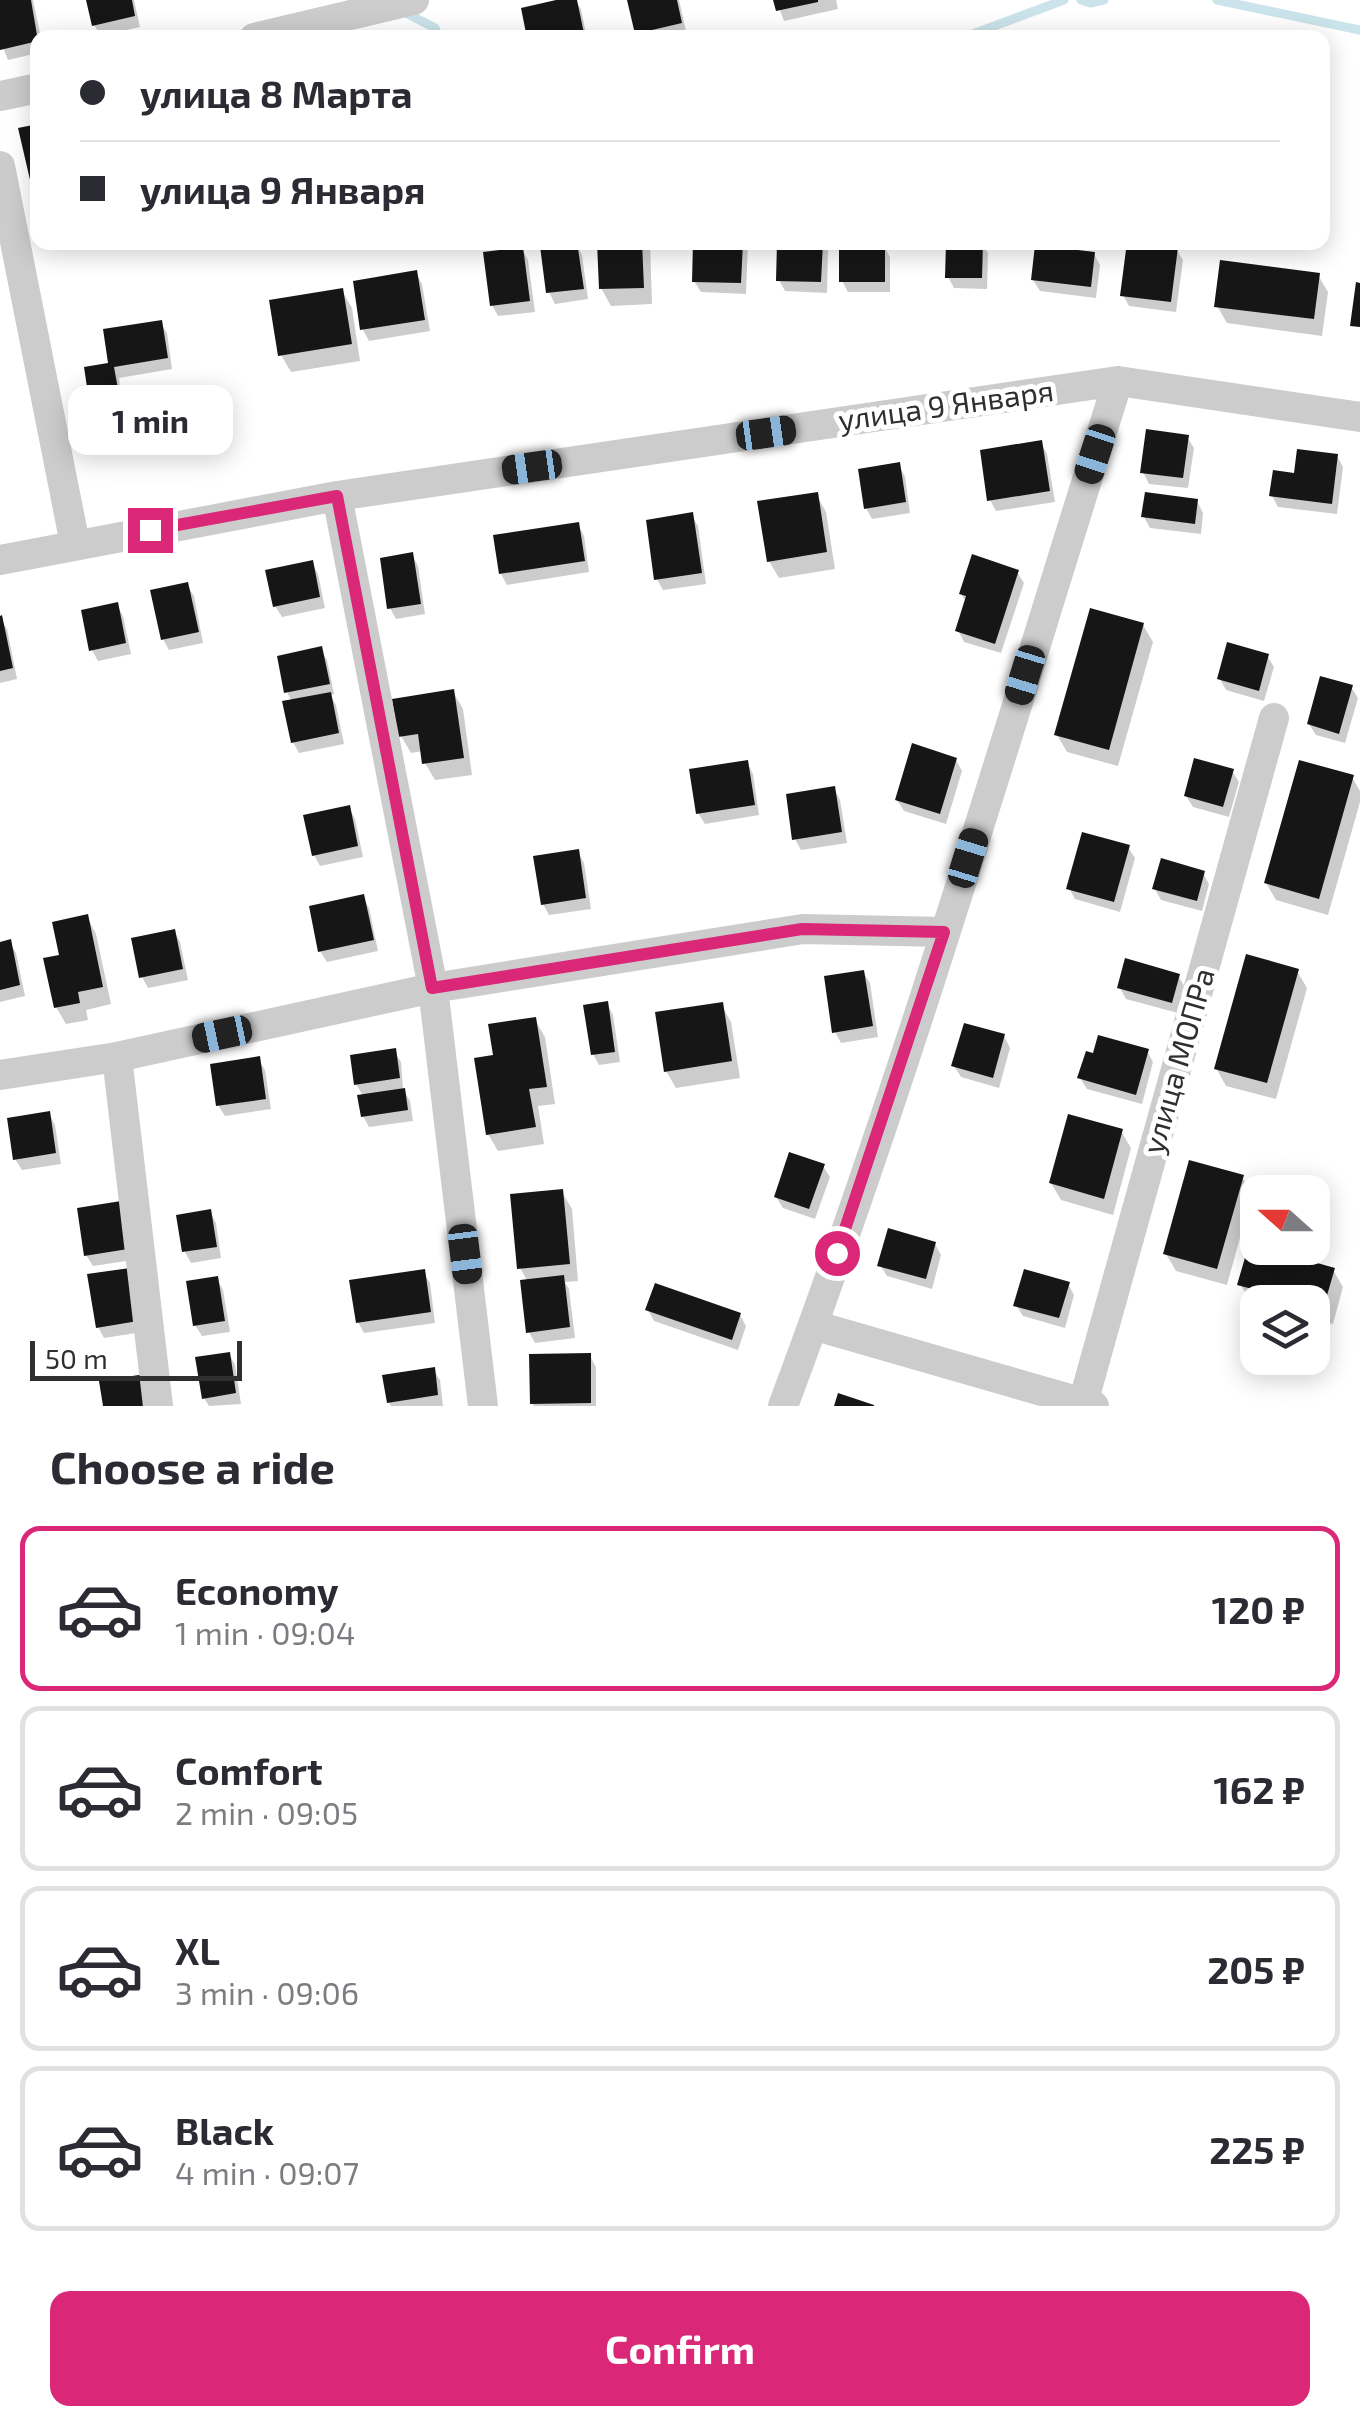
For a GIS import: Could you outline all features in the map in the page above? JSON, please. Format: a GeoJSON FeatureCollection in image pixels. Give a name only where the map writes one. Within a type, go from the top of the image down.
{"type":"FeatureCollection","features":[{"type":"Feature","properties":{"kind":"street"},"geometry":{"type":"LineString","coordinates":[[288,30],[414,0]]}},
{"type":"Feature","properties":{"kind":"street"},"geometry":{"type":"LineString","coordinates":[[0,96],[30,90]]}},
{"type":"Feature","properties":{"kind":"street"},"geometry":{"type":"LineString","coordinates":[[0,166],[75,544]]}},
{"type":"Feature","properties":{"kind":"street"},"geometry":{"type":"LineString","coordinates":[[783,1406],[944,932],[1118,381]]}},
{"type":"Feature","properties":{"kind":"street","name":"улица 9 Января"},"geometry":{"type":"LineString","coordinates":[[0,560],[337,496],[1118,381],[1360,417]]}},
{"type":"Feature","properties":{"kind":"street"},"geometry":{"type":"LineString","coordinates":[[337,496],[432,988],[483,1406]]}},
{"type":"Feature","properties":{"kind":"street","name":"улица МОПРа"},"geometry":{"type":"LineString","coordinates":[[1088,1405],[1274,718]]}},
{"type":"Feature","properties":{"kind":"street"},"geometry":{"type":"LineString","coordinates":[[0,1075],[117,1057],[432,988],[802,929],[944,932]]}},
{"type":"Feature","properties":{"kind":"street"},"geometry":{"type":"LineString","coordinates":[[117,1057],[158,1406]]}},
{"type":"Feature","properties":{"kind":"street"},"geometry":{"type":"LineString","coordinates":[[813,1325],[1088,1405]]}},
{"type":"Feature","properties":{"kind":"building"},"geometry":{"type":"Polygon","coordinates":[[[0,0],[31,0],[36,30],[30,30],[30,43],[0,50],[0,0]]]}},
{"type":"Feature","properties":{"kind":"building"},"geometry":{"type":"Polygon","coordinates":[[[86,0],[132,0],[135,16],[92,26],[86,0]]]}},
{"type":"Feature","properties":{"kind":"building"},"geometry":{"type":"Polygon","coordinates":[[[577,0],[583,30],[525,30],[521,8],[577,0]]]}},
{"type":"Feature","properties":{"kind":"building"},"geometry":{"type":"Polygon","coordinates":[[[627,0],[677,0],[682,23],[634,30],[627,0]]]}},
{"type":"Feature","properties":{"kind":"building"},"geometry":{"type":"Polygon","coordinates":[[[773,0],[818,0],[818,2],[776,11],[773,0]]]}},
{"type":"Feature","properties":{"kind":"building"},"geometry":{"type":"Polygon","coordinates":[[[30,126],[30,180],[18,128],[30,126]]]}},
{"type":"Feature","properties":{"kind":"building"},"geometry":{"type":"Polygon","coordinates":[[[523,250],[530,301],[490,306],[483,252],[523,250]]]}},
{"type":"Feature","properties":{"kind":"building"},"geometry":{"type":"Polygon","coordinates":[[[541,250],[578,250],[584,289],[546,293],[541,250]]]}},
{"type":"Feature","properties":{"kind":"building"},"geometry":{"type":"Polygon","coordinates":[[[597,250],[642,250],[644,288],[599,289],[597,250]]]}},
{"type":"Feature","properties":{"kind":"building"},"geometry":{"type":"Polygon","coordinates":[[[693,250],[743,250],[741,283],[692,282],[693,250]]]}},
{"type":"Feature","properties":{"kind":"building"},"geometry":{"type":"Polygon","coordinates":[[[777,250],[823,250],[821,282],[776,281],[777,250]]]}},
{"type":"Feature","properties":{"kind":"building"},"geometry":{"type":"Polygon","coordinates":[[[839,250],[885,250],[885,282],[839,282],[839,250]]]}},
{"type":"Feature","properties":{"kind":"building"},"geometry":{"type":"Polygon","coordinates":[[[946,250],[983,250],[982,278],[945,278],[946,250]]]}},
{"type":"Feature","properties":{"kind":"building"},"geometry":{"type":"Polygon","coordinates":[[[1034,250],[1095,252],[1091,287],[1031,280],[1034,250]]]}},
{"type":"Feature","properties":{"kind":"building"},"geometry":{"type":"Polygon","coordinates":[[[1126,250],[1178,250],[1171,302],[1120,296],[1126,250]]]}},
{"type":"Feature","properties":{"kind":"building"},"geometry":{"type":"Polygon","coordinates":[[[1220,260],[1320,273],[1314,319],[1214,307],[1220,260]]]}},
{"type":"Feature","properties":{"kind":"building"},"geometry":{"type":"Polygon","coordinates":[[[417,270],[425,320],[360,330],[353,281],[417,270]]]}},
{"type":"Feature","properties":{"kind":"building"},"geometry":{"type":"Polygon","coordinates":[[[1356,282],[1360,283],[1360,327],[1350,326],[1356,282]]]}},
{"type":"Feature","properties":{"kind":"building"},"geometry":{"type":"Polygon","coordinates":[[[343,288],[352,344],[278,356],[269,300],[343,288]]]}},
{"type":"Feature","properties":{"kind":"building"},"geometry":{"type":"Polygon","coordinates":[[[162,320],[168,358],[114,367],[118,389],[88,394],[84,367],[108,363],[103,329],[162,320]]]}},
{"type":"Feature","properties":{"kind":"building"},"geometry":{"type":"Polygon","coordinates":[[[1146,429],[1189,435],[1183,478],[1140,473],[1146,429]]]}},
{"type":"Feature","properties":{"kind":"building"},"geometry":{"type":"Polygon","coordinates":[[[1042,440],[1050,491],[987,501],[980,450],[1042,440]]]}},
{"type":"Feature","properties":{"kind":"building"},"geometry":{"type":"Polygon","coordinates":[[[1297,449],[1338,454],[1332,504],[1269,496],[1273,470],[1294,473],[1297,449]]]}},
{"type":"Feature","properties":{"kind":"building"},"geometry":{"type":"Polygon","coordinates":[[[900,462],[906,502],[864,509],[858,469],[900,462]]]}},
{"type":"Feature","properties":{"kind":"building"},"geometry":{"type":"Polygon","coordinates":[[[818,492],[827,552],[767,562],[757,501],[818,492]]]}},
{"type":"Feature","properties":{"kind":"building"},"geometry":{"type":"Polygon","coordinates":[[[1145,492],[1198,499],[1195,524],[1141,517],[1145,492]]]}},
{"type":"Feature","properties":{"kind":"building"},"geometry":{"type":"Polygon","coordinates":[[[693,512],[702,573],[654,580],[646,520],[693,512]]]}},
{"type":"Feature","properties":{"kind":"building"},"geometry":{"type":"Polygon","coordinates":[[[579,522],[585,561],[499,574],[493,535],[579,522]]]}},
{"type":"Feature","properties":{"kind":"building"},"geometry":{"type":"Polygon","coordinates":[[[413,552],[421,604],[387,609],[380,558],[413,552]]]}},
{"type":"Feature","properties":{"kind":"building"},"geometry":{"type":"Polygon","coordinates":[[[972,554],[1019,570],[995,644],[955,631],[966,596],[959,594],[972,554]]]}},
{"type":"Feature","properties":{"kind":"building"},"geometry":{"type":"Polygon","coordinates":[[[313,560],[320,597],[273,607],[265,570],[313,560]]]}},
{"type":"Feature","properties":{"kind":"building"},"geometry":{"type":"Polygon","coordinates":[[[188,582],[199,632],[161,640],[150,590],[188,582]]]}},
{"type":"Feature","properties":{"kind":"building"},"geometry":{"type":"Polygon","coordinates":[[[118,602],[126,643],[89,651],[81,610],[118,602]]]}},
{"type":"Feature","properties":{"kind":"building"},"geometry":{"type":"Polygon","coordinates":[[[1090,608],[1144,623],[1109,750],[1054,735],[1090,608]]]}},
{"type":"Feature","properties":{"kind":"building"},"geometry":{"type":"Polygon","coordinates":[[[0,616],[13,668],[0,671],[0,616]]]}},
{"type":"Feature","properties":{"kind":"building"},"geometry":{"type":"Polygon","coordinates":[[[1227,642],[1269,654],[1259,691],[1217,679],[1227,642]]]}},
{"type":"Feature","properties":{"kind":"building"},"geometry":{"type":"Polygon","coordinates":[[[322,646],[330,684],[284,693],[277,656],[322,646]]]}},
{"type":"Feature","properties":{"kind":"building"},"geometry":{"type":"Polygon","coordinates":[[[1320,676],[1353,685],[1339,734],[1307,724],[1320,676]]]}},
{"type":"Feature","properties":{"kind":"building"},"geometry":{"type":"Polygon","coordinates":[[[454,689],[464,758],[422,764],[418,734],[398,737],[392,699],[454,689]]]}},
{"type":"Feature","properties":{"kind":"building"},"geometry":{"type":"Polygon","coordinates":[[[331,692],[339,733],[291,743],[282,701],[331,692]]]}},
{"type":"Feature","properties":{"kind":"building"},"geometry":{"type":"Polygon","coordinates":[[[912,743],[957,758],[940,814],[895,800],[912,743]]]}},
{"type":"Feature","properties":{"kind":"building"},"geometry":{"type":"Polygon","coordinates":[[[1194,758],[1234,769],[1223,807],[1184,796],[1194,758]]]}},
{"type":"Feature","properties":{"kind":"building"},"geometry":{"type":"Polygon","coordinates":[[[748,760],[755,805],[696,814],[689,769],[748,760]]]}},
{"type":"Feature","properties":{"kind":"building"},"geometry":{"type":"Polygon","coordinates":[[[1299,760],[1354,775],[1319,899],[1264,883],[1299,760]]]}},
{"type":"Feature","properties":{"kind":"building"},"geometry":{"type":"Polygon","coordinates":[[[835,786],[842,832],[792,840],[786,794],[835,786]]]}},
{"type":"Feature","properties":{"kind":"building"},"geometry":{"type":"Polygon","coordinates":[[[350,805],[358,846],[312,856],[303,815],[350,805]]]}},
{"type":"Feature","properties":{"kind":"building"},"geometry":{"type":"Polygon","coordinates":[[[1082,832],[1130,845],[1114,902],[1066,889],[1082,832]]]}},
{"type":"Feature","properties":{"kind":"building"},"geometry":{"type":"Polygon","coordinates":[[[579,849],[586,898],[541,905],[533,856],[579,849]]]}},
{"type":"Feature","properties":{"kind":"building"},"geometry":{"type":"Polygon","coordinates":[[[1161,858],[1205,871],[1197,901],[1152,889],[1161,858]]]}},
{"type":"Feature","properties":{"kind":"building"},"geometry":{"type":"Polygon","coordinates":[[[364,894],[374,940],[318,952],[309,906],[364,894]]]}},
{"type":"Feature","properties":{"kind":"building"},"geometry":{"type":"Polygon","coordinates":[[[88,914],[103,987],[78,992],[80,1003],[54,1008],[43,958],[59,955],[52,922],[88,914]]]}},
{"type":"Feature","properties":{"kind":"building"},"geometry":{"type":"Polygon","coordinates":[[[175,929],[183,969],[139,978],[131,938],[175,929]]]}},
{"type":"Feature","properties":{"kind":"building"},"geometry":{"type":"Polygon","coordinates":[[[11,939],[20,985],[0,990],[0,942],[11,939]]]}},
{"type":"Feature","properties":{"kind":"building"},"geometry":{"type":"Polygon","coordinates":[[[1246,954],[1299,969],[1267,1083],[1214,1069],[1246,954]]]}},
{"type":"Feature","properties":{"kind":"building"},"geometry":{"type":"Polygon","coordinates":[[[1125,958],[1180,974],[1172,1003],[1117,988],[1125,958]]]}},
{"type":"Feature","properties":{"kind":"building"},"geometry":{"type":"Polygon","coordinates":[[[864,970],[873,1026],[832,1033],[824,976],[864,970]]]}},
{"type":"Feature","properties":{"kind":"building"},"geometry":{"type":"Polygon","coordinates":[[[608,1001],[615,1052],[591,1055],[583,1005],[608,1001]]]}},
{"type":"Feature","properties":{"kind":"building"},"geometry":{"type":"Polygon","coordinates":[[[723,1002],[732,1061],[664,1072],[655,1012],[723,1002]]]}},
{"type":"Feature","properties":{"kind":"building"},"geometry":{"type":"Polygon","coordinates":[[[536,1017],[547,1087],[529,1089],[536,1127],[486,1135],[474,1058],[493,1055],[488,1024],[536,1017]]]}},
{"type":"Feature","properties":{"kind":"building"},"geometry":{"type":"Polygon","coordinates":[[[964,1023],[1005,1034],[993,1078],[951,1066],[964,1023]]]}},
{"type":"Feature","properties":{"kind":"building"},"geometry":{"type":"Polygon","coordinates":[[[1098,1035],[1149,1049],[1136,1095],[1077,1078],[1086,1051],[1093,1053],[1098,1035]]]}},
{"type":"Feature","properties":{"kind":"building"},"geometry":{"type":"Polygon","coordinates":[[[396,1048],[400,1078],[354,1085],[350,1055],[396,1048]]]}},
{"type":"Feature","properties":{"kind":"building"},"geometry":{"type":"Polygon","coordinates":[[[260,1056],[266,1099],[216,1106],[210,1064],[260,1056]]]}},
{"type":"Feature","properties":{"kind":"building"},"geometry":{"type":"Polygon","coordinates":[[[405,1088],[408,1110],[361,1117],[357,1095],[405,1088]]]}},
{"type":"Feature","properties":{"kind":"building"},"geometry":{"type":"Polygon","coordinates":[[[50,1111],[56,1153],[13,1160],[7,1118],[50,1111]]]}},
{"type":"Feature","properties":{"kind":"building"},"geometry":{"type":"Polygon","coordinates":[[[1068,1114],[1123,1129],[1104,1199],[1049,1183],[1068,1114]]]}},
{"type":"Feature","properties":{"kind":"building"},"geometry":{"type":"Polygon","coordinates":[[[789,1152],[825,1164],[809,1209],[774,1197],[789,1152]]]}},
{"type":"Feature","properties":{"kind":"building"},"geometry":{"type":"Polygon","coordinates":[[[1189,1160],[1244,1175],[1240,1175],[1240,1189],[1217,1269],[1163,1254],[1189,1160]]]}},
{"type":"Feature","properties":{"kind":"building"},"geometry":{"type":"Polygon","coordinates":[[[563,1189],[570,1264],[517,1269],[510,1194],[563,1189]]]}},
{"type":"Feature","properties":{"kind":"building"},"geometry":{"type":"Polygon","coordinates":[[[121,1201],[128,1249],[84,1256],[77,1208],[121,1201]]]}},
{"type":"Feature","properties":{"kind":"building"},"geometry":{"type":"Polygon","coordinates":[[[211,1209],[217,1247],[182,1252],[176,1215],[211,1209]]]}},
{"type":"Feature","properties":{"kind":"building"},"geometry":{"type":"Polygon","coordinates":[[[888,1228],[936,1242],[926,1279],[877,1266],[888,1228]]]}},
{"type":"Feature","properties":{"kind":"building"},"geometry":{"type":"Polygon","coordinates":[[[1243,1265],[1335,1268],[1330,1285],[1237,1285],[1243,1265]]]}},
{"type":"Feature","properties":{"kind":"building"},"geometry":{"type":"Polygon","coordinates":[[[130,1268],[138,1321],[96,1328],[87,1274],[130,1268]]]}},
{"type":"Feature","properties":{"kind":"building"},"geometry":{"type":"Polygon","coordinates":[[[425,1269],[431,1312],[356,1323],[349,1280],[425,1269]]]}},
{"type":"Feature","properties":{"kind":"building"},"geometry":{"type":"Polygon","coordinates":[[[1024,1269],[1070,1282],[1059,1318],[1013,1306],[1024,1269]]]}},
{"type":"Feature","properties":{"kind":"building"},"geometry":{"type":"Polygon","coordinates":[[[564,1275],[570,1327],[526,1333],[520,1280],[564,1275]]]}},
{"type":"Feature","properties":{"kind":"building"},"geometry":{"type":"Polygon","coordinates":[[[218,1276],[225,1321],[193,1326],[186,1281],[218,1276]]]}},
{"type":"Feature","properties":{"kind":"building"},"geometry":{"type":"Polygon","coordinates":[[[655,1283],[741,1313],[732,1340],[645,1310],[655,1283]]]}},
{"type":"Feature","properties":{"kind":"building"},"geometry":{"type":"Polygon","coordinates":[[[230,1352],[236,1393],[202,1399],[195,1357],[230,1352]]]}},
{"type":"Feature","properties":{"kind":"building"},"geometry":{"type":"Polygon","coordinates":[[[591,1353],[591,1403],[530,1404],[529,1354],[591,1353]]]}},
{"type":"Feature","properties":{"kind":"building"},"geometry":{"type":"Polygon","coordinates":[[[435,1367],[438,1395],[387,1403],[382,1375],[435,1367]]]}},
{"type":"Feature","properties":{"kind":"building"},"geometry":{"type":"Polygon","coordinates":[[[152,1373],[157,1406],[103,1406],[99,1381],[152,1373]]]}},
{"type":"Feature","properties":{"kind":"building"},"geometry":{"type":"Polygon","coordinates":[[[838,1393],[874,1405],[874,1406],[834,1406],[838,1393]]]}},
{"type":"Feature","properties":{"kind":"waterway"},"geometry":{"type":"LineString","coordinates":[[983,30],[1064,0]]}},
{"type":"Feature","properties":{"kind":"waterway"},"geometry":{"type":"LineString","coordinates":[[1081,0],[1104,0]]}},
{"type":"Feature","properties":{"kind":"waterway"},"geometry":{"type":"LineString","coordinates":[[1217,0],[1360,30]]}},
{"type":"Feature","properties":{"kind":"waterway"},"geometry":{"type":"LineString","coordinates":[[402,11],[436,30]]}},
{"type":"Feature","properties":{"kind":"route"},"geometry":{"type":"LineString","coordinates":[[150,530],[337,496],[432,988],[802,929],[944,932],[837,1253]]}}]}
